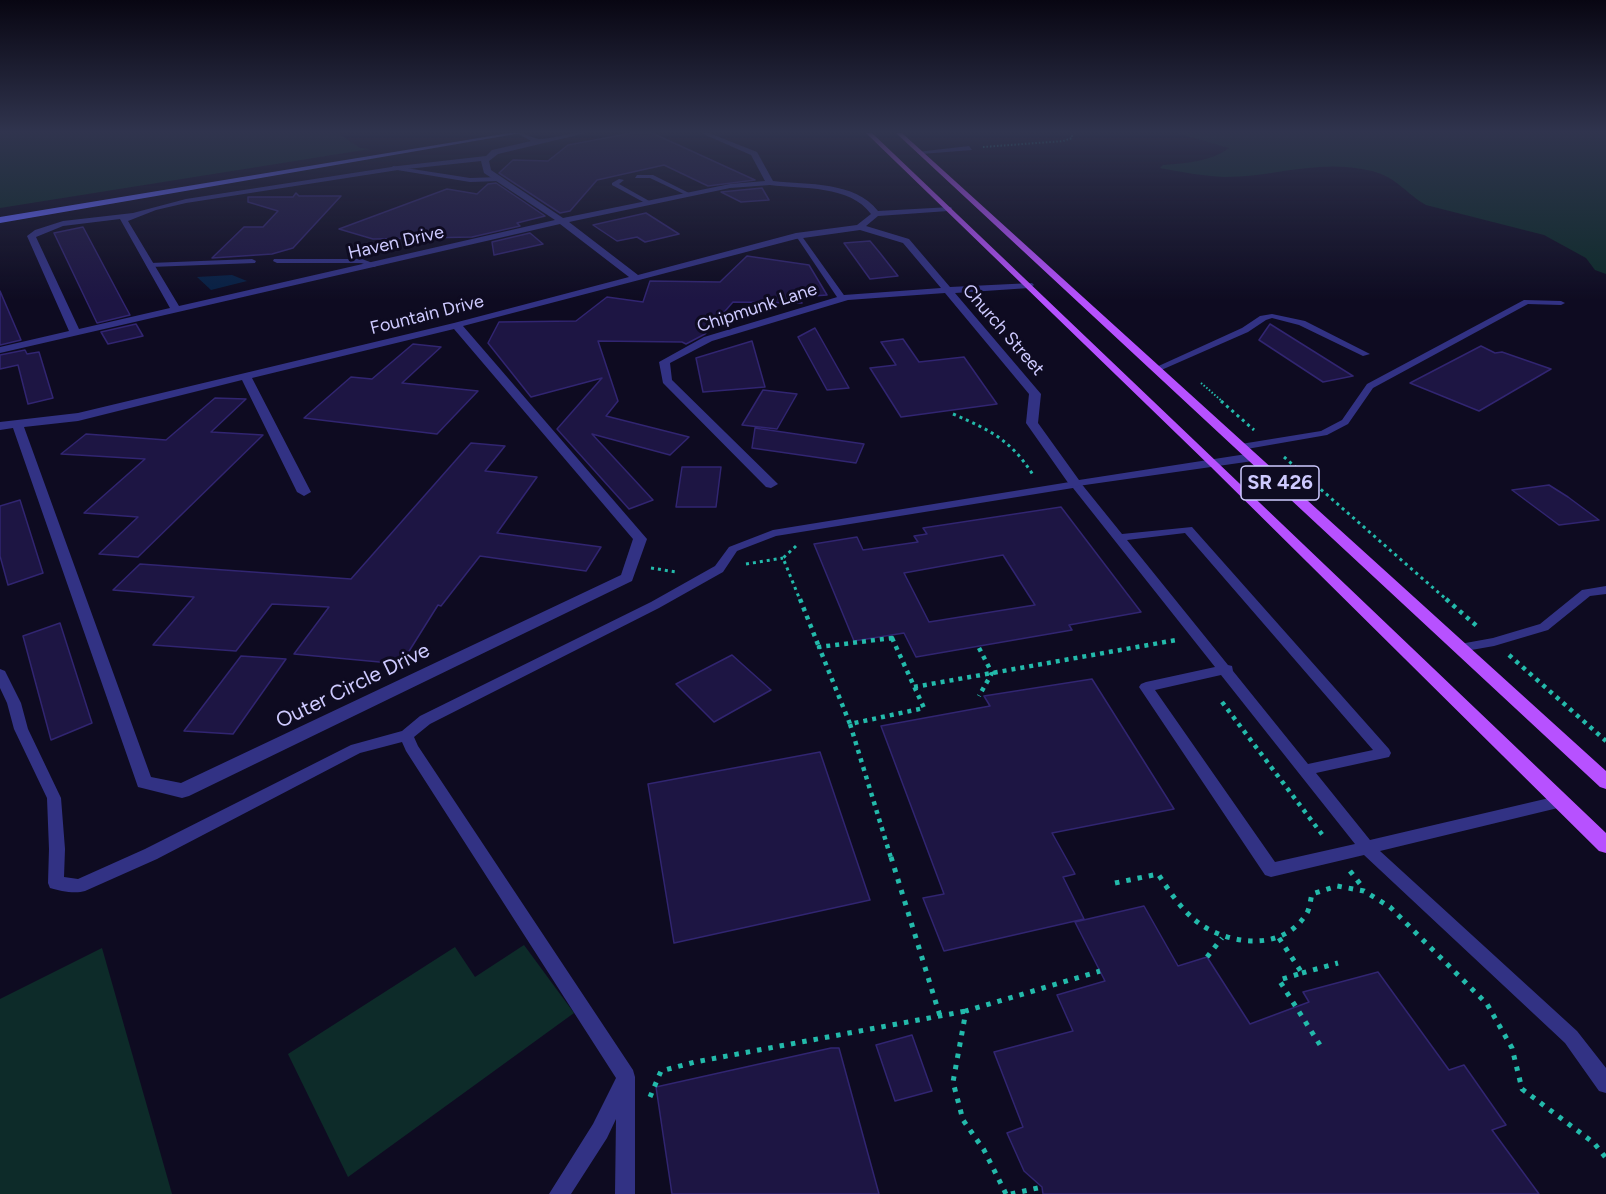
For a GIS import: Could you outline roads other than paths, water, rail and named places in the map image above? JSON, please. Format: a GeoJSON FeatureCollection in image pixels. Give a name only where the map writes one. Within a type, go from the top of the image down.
{"type":"FeatureCollection","features":[{"type":"Feature","properties":{"kind":"main road","name":"SR 426"},"geometry":{"type":"LineString","coordinates":[[926,189],[1214,463],[1606,844]]}},
{"type":"Feature","properties":{"kind":"main road","name":"SR 426"},"geometry":{"type":"LineString","coordinates":[[961,189],[1606,782]]}},
{"type":"Feature","properties":{"kind":"street"},"geometry":{"type":"LineString","coordinates":[[0,211],[136,189]]}},
{"type":"Feature","properties":{"kind":"street"},"geometry":{"type":"LineString","coordinates":[[0,220],[187,189]]}},
{"type":"Feature","properties":{"kind":"street"},"geometry":{"type":"LineString","coordinates":[[75,332],[31,236],[41,229],[109,216],[134,215],[200,200],[268,189]]}},
{"type":"Feature","properties":{"kind":"street"},"geometry":{"type":"LineString","coordinates":[[513,189],[636,278]]}},
{"type":"Feature","properties":{"kind":"street","name":"Haven Drive"},"geometry":{"type":"LineString","coordinates":[[0,350],[718,189]]}},
{"type":"Feature","properties":{"kind":"street","name":"Haven Drive"},"geometry":{"type":"LineString","coordinates":[[823,189],[844,191],[874,210]]}},
{"type":"Feature","properties":{"kind":"street"},"geometry":{"type":"LineString","coordinates":[[860,227],[874,210],[939,201]]}},
{"type":"Feature","properties":{"kind":"street"},"geometry":{"type":"LineString","coordinates":[[874,210],[948,209]]}},
{"type":"Feature","properties":{"kind":"street"},"geometry":{"type":"LineString","coordinates":[[134,215],[123,220],[176,309]]}},
{"type":"Feature","properties":{"kind":"street","name":"Fountain Drive"},"geometry":{"type":"LineString","coordinates":[[0,426],[18,426],[78,417],[456,325],[800,236],[860,227]]}},
{"type":"Feature","properties":{"kind":"street","name":"Church Street"},"geometry":{"type":"LineString","coordinates":[[860,227],[906,242],[1035,394],[1032,423],[1076,484]]}},
{"type":"Feature","properties":{"kind":"street","name":"Chipmunk Lane"},"geometry":{"type":"LineString","coordinates":[[771,484],[667,381],[664,362],[708,339],[842,298],[1029,285]]}},
{"type":"Feature","properties":{"kind":"street","name":"Outer Circle Drive"},"geometry":{"type":"LineString","coordinates":[[18,426],[144,783],[182,791],[627,578],[640,539],[456,325]]}},
{"type":"Feature","properties":{"kind":"street"},"geometry":{"type":"LineString","coordinates":[[246,377],[304,492]]}},
{"type":"Feature","properties":{"kind":"street"},"geometry":{"type":"LineString","coordinates":[[1076,484],[1253,457]]}},
{"type":"Feature","properties":{"kind":"lane"},"geometry":{"type":"LineString","coordinates":[[623,189],[649,203]]}},
{"type":"Feature","properties":{"kind":"lane"},"geometry":{"type":"LineString","coordinates":[[677,189],[690,195]]}},
{"type":"Feature","properties":{"kind":"lane"},"geometry":{"type":"LineString","coordinates":[[800,236],[842,298]]}},
{"type":"Feature","properties":{"kind":"lane"},"geometry":{"type":"LineString","coordinates":[[150,265],[252,261]]}},
{"type":"Feature","properties":{"kind":"lane"},"geometry":{"type":"LineString","coordinates":[[277,261],[362,261],[374,265]]}},
{"type":"Feature","properties":{"kind":"lane"},"geometry":{"type":"LineString","coordinates":[[1241,447],[1324,433],[1345,422],[1370,386],[1527,302],[1561,303]]}},
{"type":"Feature","properties":{"kind":"lane"},"geometry":{"type":"LineString","coordinates":[[1156,369],[1245,330],[1263,318],[1272,316],[1302,323],[1366,354]]}},
{"type":"Feature","properties":{"kind":"lane"},"geometry":{"type":"LineString","coordinates":[[0,674],[14,703],[21,729],[54,798],[56,883],[79,886],[151,854],[356,749],[407,735],[424,720],[655,605],[719,569],[733,549],[773,533],[1076,484],[1227,669],[1368,849],[1571,1036],[1606,1084]]}},
{"type":"Feature","properties":{"kind":"lane"},"geometry":{"type":"LineString","coordinates":[[1120,538],[1188,529],[1384,753],[1306,770]]}},
{"type":"Feature","properties":{"kind":"lane"},"geometry":{"type":"LineString","coordinates":[[1460,648],[1494,642],[1544,627],[1586,593],[1606,590]]}},
{"type":"Feature","properties":{"kind":"lane"},"geometry":{"type":"LineString","coordinates":[[1227,669],[1146,687],[1272,870],[1562,801]]}},
{"type":"Feature","properties":{"kind":"lane"},"geometry":{"type":"LineString","coordinates":[[407,735],[411,747],[626,1077],[626,1194]]}},
{"type":"Feature","properties":{"kind":"lane"},"geometry":{"type":"LineString","coordinates":[[559,1194],[600,1131],[626,1077]]}},
{"type":"Feature","properties":{"kind":"water"},"geometry":{"type":"Polygon","coordinates":[[[232,275],[247,281],[211,290],[197,277],[232,275]]]}}]}
